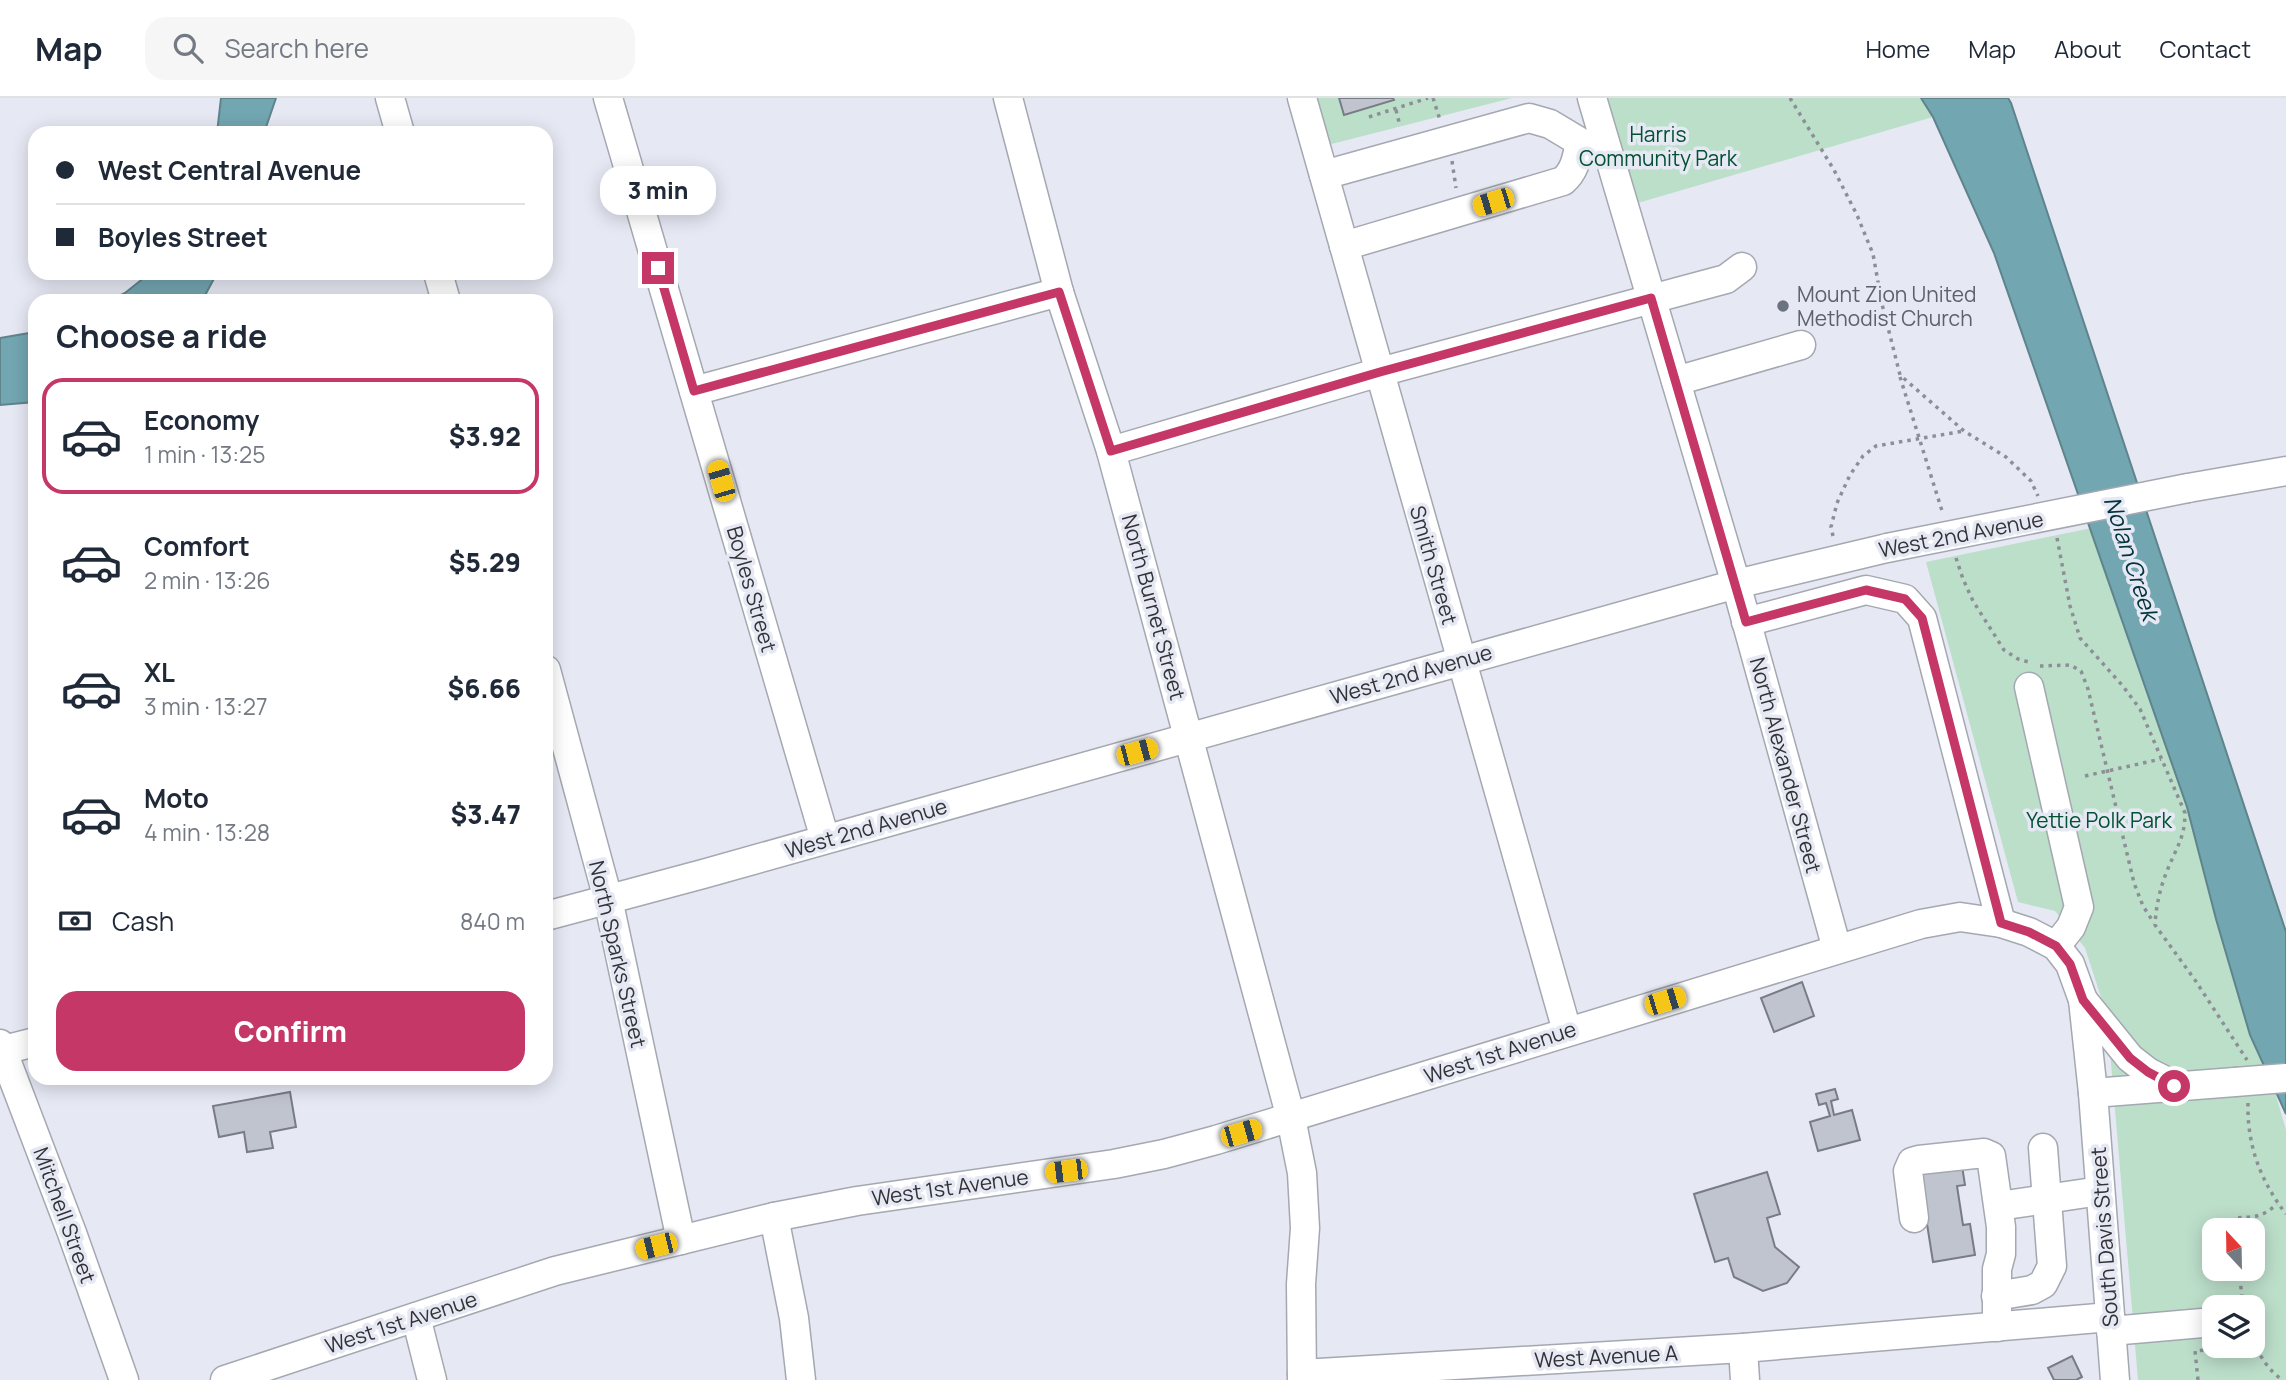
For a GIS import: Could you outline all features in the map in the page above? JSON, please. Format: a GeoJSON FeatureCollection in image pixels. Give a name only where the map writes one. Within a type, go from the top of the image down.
{"type":"FeatureCollection","features":[{"type":"Feature","properties":{"kind":"street"},"geometry":{"type":"LineString","coordinates":[[390,98],[398,126]]}},
{"type":"Feature","properties":{"kind":"street","name":"Boyles Street"},"geometry":{"type":"LineString","coordinates":[[608,98],[825,839]]}},
{"type":"Feature","properties":{"kind":"street","name":"North Burnet Street"},"geometry":{"type":"LineString","coordinates":[[1008,98],[1059,292],[1111,451],[1291,1118],[1302,1173],[1305,1228],[1301,1284],[1302,1377]]}},
{"type":"Feature","properties":{"kind":"street","name":"Smith Street"},"geometry":{"type":"LineString","coordinates":[[1302,98],[1567,1031]]}},
{"type":"Feature","properties":{"kind":"street","name":"North Alexander Street"},"geometry":{"type":"LineString","coordinates":[[1592,98],[1592,139],[1651,298],[1736,584],[1837,949]]}},
{"type":"Feature","properties":{"kind":"street"},"geometry":{"type":"LineString","coordinates":[[1324,174],[1529,118],[1592,139],[1571,174],[1563,181],[1344,246]]}},
{"type":"Feature","properties":{"kind":"street"},"geometry":{"type":"LineString","coordinates":[[1111,451],[1380,372],[1726,279],[1742,267]]}},
{"type":"Feature","properties":{"kind":"street"},"geometry":{"type":"LineString","coordinates":[[694,391],[1059,292]]}},
{"type":"Feature","properties":{"kind":"street"},"geometry":{"type":"LineString","coordinates":[[1676,381],[1801,345]]}},
{"type":"Feature","properties":{"kind":"street","name":"West 2nd Avenue"},"geometry":{"type":"LineString","coordinates":[[553,914],[1736,584],[1887,548],[2286,471]]}},
{"type":"Feature","properties":{"kind":"street"},"geometry":{"type":"LineString","coordinates":[[1746,622],[1866,590],[1905,599],[1922,618],[2001,923]]}},
{"type":"Feature","properties":{"kind":"street"},"geometry":{"type":"LineString","coordinates":[[2029,687],[2079,907],[2071,928],[2056,946],[2070,964],[2083,1000],[2130,1058],[2148,1072],[2174,1086]]}},
{"type":"Feature","properties":{"kind":"street","name":"North Sparks Street"},"geometry":{"type":"LineString","coordinates":[[553,696],[608,899],[681,1240]]}},
{"type":"Feature","properties":{"kind":"street","name":"West 1st Avenue"},"geometry":{"type":"LineString","coordinates":[[225,1380],[555,1271],[774,1217],[857,1201],[1114,1164],[1164,1154],[1291,1118],[1921,924],[1960,917],[2001,923],[2029,932],[2056,946]]}},
{"type":"Feature","properties":{"kind":"street","name":"South Davis Street"},"geometry":{"type":"LineString","coordinates":[[2083,1000],[2115,1380]]}},
{"type":"Feature","properties":{"kind":"street"},"geometry":{"type":"LineString","coordinates":[[1,1049],[28,1043]]}},
{"type":"Feature","properties":{"kind":"street","name":"Mitchell Street"},"geometry":{"type":"LineString","coordinates":[[1,1049],[72,1233],[124,1380]]}},
{"type":"Feature","properties":{"kind":"street"},"geometry":{"type":"LineString","coordinates":[[2092,1093],[2286,1078]]}},
{"type":"Feature","properties":{"kind":"street"},"geometry":{"type":"LineString","coordinates":[[1996,1296],[2032,1290],[2043,1284],[2052,1266],[2043,1148]]}},
{"type":"Feature","properties":{"kind":"street"},"geometry":{"type":"LineString","coordinates":[[1914,1217],[1908,1171],[1912,1163],[1984,1153],[1992,1156],[1999,1206],[2001,1254],[1997,1269],[1997,1327]]}},
{"type":"Feature","properties":{"kind":"street"},"geometry":{"type":"LineString","coordinates":[[1999,1206],[2100,1191]]}},
{"type":"Feature","properties":{"kind":"street"},"geometry":{"type":"LineString","coordinates":[[774,1217],[794,1318],[801,1380]]}},
{"type":"Feature","properties":{"kind":"street"},"geometry":{"type":"LineString","coordinates":[[416,1317],[432,1380]]}},
{"type":"Feature","properties":{"kind":"street","name":"West Avenue A"},"geometry":{"type":"LineString","coordinates":[[1302,1377],[1742,1348],[1997,1327],[2202,1322]]}},
{"type":"Feature","properties":{"kind":"street"},"geometry":{"type":"LineString","coordinates":[[1742,1348],[1745,1380]]}},
{"type":"Feature","properties":{"kind":"path"},"geometry":{"type":"LineString","coordinates":[[1369,117],[1428,98]]}},
{"type":"Feature","properties":{"kind":"path"},"geometry":{"type":"LineString","coordinates":[[1396,110],[1400,126]]}},
{"type":"Feature","properties":{"kind":"path"},"geometry":{"type":"LineString","coordinates":[[1900,375],[1943,515]]}},
{"type":"Feature","properties":{"kind":"path"},"geometry":{"type":"LineString","coordinates":[[1838,559],[1831,527],[1837,503],[1850,475],[1863,456],[1876,446],[1964,431]]}},
{"type":"Feature","properties":{"kind":"path"},"geometry":{"type":"LineString","coordinates":[[1955,554],[1973,601],[2004,650],[2018,659],[2040,666],[2070,665],[2081,671],[2088,689],[2134,883],[2143,906],[2155,925]]}},
{"type":"Feature","properties":{"kind":"path"},"geometry":{"type":"LineString","coordinates":[[2085,776],[2161,759]]}},
{"type":"Feature","properties":{"kind":"path"},"geometry":{"type":"LineString","coordinates":[[2179,960],[2195,980]]}},
{"type":"Feature","properties":{"kind":"path"},"geometry":{"type":"LineString","coordinates":[[2233,1218],[2258,1217],[2278,1203]]}},
{"type":"Feature","properties":{"kind":"path"},"geometry":{"type":"LineString","coordinates":[[2198,1380],[2195,1351],[2202,1350]]}},
{"type":"Feature","properties":{"kind":"path"},"geometry":{"type":"LineString","coordinates":[[2262,1358],[2283,1380]]}},
{"type":"Feature","properties":{"kind":"green space"},"geometry":{"type":"Polygon","coordinates":[[[1302,98],[1512,98],[1316,148],[1302,98]]]}},
{"type":"Feature","properties":{"kind":"green space","name":"Harris Community Park"},"geometry":{"type":"Polygon","coordinates":[[[1592,98],[1921,98],[1933,117],[1624,207],[1592,98]]]}},
{"type":"Feature","properties":{"kind":"green space","name":"Yettie Polk Park"},"geometry":{"type":"Polygon","coordinates":[[[2111,524],[2286,1130],[2286,1380],[2138,1380],[2107,1016],[2085,948],[2055,911],[2018,902],[1926,562],[2111,524]]]}},
{"type":"Feature","properties":{"kind":"water"},"geometry":{"type":"Polygon","coordinates":[[[221,98],[276,98],[266,126],[218,126],[221,98]]]}},
{"type":"Feature","properties":{"kind":"water","name":"Nolan Creek"},"geometry":{"type":"Polygon","coordinates":[[[1921,98],[2008,98],[2011,103],[2286,932],[2286,1114],[2250,1035],[2187,807],[1994,253],[1933,117],[1921,98]]]}},
{"type":"Feature","properties":{"kind":"water"},"geometry":{"type":"Polygon","coordinates":[[[141,280],[213,280],[206,294],[123,294],[141,280]]]}},
{"type":"Feature","properties":{"kind":"water"},"geometry":{"type":"Polygon","coordinates":[[[28,333],[28,403],[0,405],[0,338],[28,333]]]}},
{"type":"Feature","properties":{"kind":"building"},"geometry":{"type":"Polygon","coordinates":[[[1339,98],[1393,98],[1394,100],[1344,115],[1339,98]]]}},
{"type":"Feature","properties":{"kind":"building"},"geometry":{"type":"Polygon","coordinates":[[[1802,982],[1814,1016],[1774,1032],[1761,998],[1802,982]]]}},
{"type":"Feature","properties":{"kind":"building"},"geometry":{"type":"Polygon","coordinates":[[[1835,1089],[1838,1099],[1831,1101],[1834,1115],[1852,1110],[1860,1140],[1818,1151],[1810,1122],[1830,1116],[1826,1103],[1819,1105],[1816,1094],[1835,1089]]]}},
{"type":"Feature","properties":{"kind":"building"},"geometry":{"type":"Polygon","coordinates":[[[290,1092],[296,1127],[270,1132],[273,1148],[247,1152],[244,1132],[219,1137],[213,1106],[290,1092]]]}},
{"type":"Feature","properties":{"kind":"building"},"geometry":{"type":"Polygon","coordinates":[[[1962,1166],[1965,1185],[1957,1186],[1963,1225],[1970,1224],[1975,1255],[1933,1262],[1919,1173],[1962,1166]]]}},
{"type":"Feature","properties":{"kind":"building"},"geometry":{"type":"Polygon","coordinates":[[[1767,1172],[1780,1214],[1767,1218],[1775,1247],[1799,1267],[1787,1283],[1763,1291],[1734,1277],[1728,1258],[1715,1262],[1694,1194],[1767,1172]]]}},
{"type":"Feature","properties":{"kind":"building"},"geometry":{"type":"Polygon","coordinates":[[[2072,1356],[2082,1377],[2076,1380],[2054,1380],[2048,1368],[2072,1356]]]}},
{"type":"Feature","properties":{"kind":"place","name":"Mount Zion United Methodist Church"},"geometry":{"type":"Point","coordinates":[1783,306]}},
{"type":"Feature","properties":{"kind":"route"},"geometry":{"type":"LineString","coordinates":[[658,268],[694,391],[1059,292],[1111,451],[1380,372],[1651,298],[1746,622],[1866,590],[1905,599],[1922,618],[2001,923],[2029,932],[2056,946],[2070,964],[2083,1000],[2130,1058],[2148,1072],[2174,1086]]}}]}
